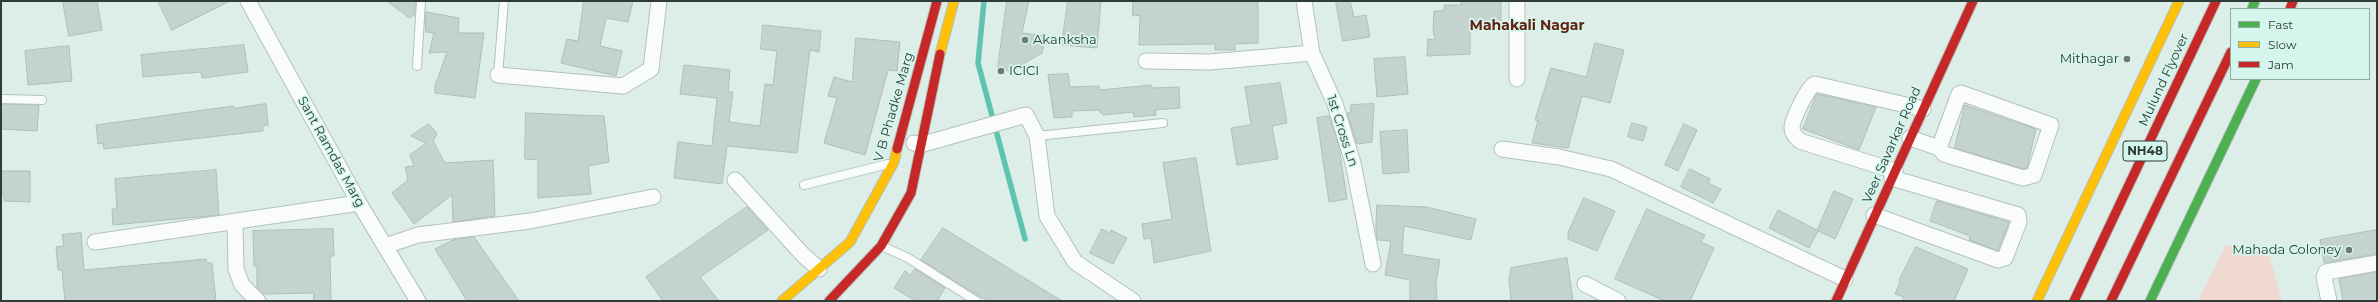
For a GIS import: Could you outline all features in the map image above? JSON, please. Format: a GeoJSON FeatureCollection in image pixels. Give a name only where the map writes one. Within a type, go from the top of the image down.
{"type":"FeatureCollection","features":[{"type":"Feature","properties":{"kind":"main road","name":"V B Phadke Marg"},"geometry":{"type":"LineString","coordinates":[[782,301],[850,242],[894,162],[937,1]]}},
{"type":"Feature","properties":{"kind":"main road","name":"Veer Savarkar Road"},"geometry":{"type":"LineString","coordinates":[[1836,301],[1874,215],[1974,1]]}},
{"type":"Feature","properties":{"kind":"main road"},"geometry":{"type":"LineString","coordinates":[[2037,301],[2179,1]]}},
{"type":"Feature","properties":{"kind":"main road","name":"Mulund Flyover"},"geometry":{"type":"LineString","coordinates":[[2074,301],[2216,1]]}},
{"type":"Feature","properties":{"kind":"main road"},"geometry":{"type":"LineString","coordinates":[[829,301],[881,246],[911,193],[945,31],[953,4]]}},
{"type":"Feature","properties":{"kind":"main road","name":"NH48"},"geometry":{"type":"LineString","coordinates":[[2112,301],[2230,54]]}},
{"type":"Feature","properties":{"kind":"main road"},"geometry":{"type":"LineString","coordinates":[[2150,301],[2256,80]]}},
{"type":"Feature","properties":{"kind":"street","name":"Sant Ramdas Marg"},"geometry":{"type":"LineString","coordinates":[[248,1],[359,203],[418,301]]}},
{"type":"Feature","properties":{"kind":"street"},"geometry":{"type":"LineString","coordinates":[[498,75],[623,86],[651,69],[660,1]]}},
{"type":"Feature","properties":{"kind":"street"},"geometry":{"type":"LineString","coordinates":[[937,1],[953,4]]}},
{"type":"Feature","properties":{"kind":"street","name":"1st Cross Ln"},"geometry":{"type":"LineString","coordinates":[[1304,1],[1312,53],[1335,104],[1353,163],[1373,264]]}},
{"type":"Feature","properties":{"kind":"street"},"geometry":{"type":"LineString","coordinates":[[1517,1],[1517,79]]}},
{"type":"Feature","properties":{"kind":"street"},"geometry":{"type":"LineString","coordinates":[[1146,60],[1210,62],[1312,53]]}},
{"type":"Feature","properties":{"kind":"street"},"geometry":{"type":"LineString","coordinates":[[1874,215],[1998,260],[2005,258],[2019,222],[2018,215],[1893,174],[1800,140],[1794,135],[1792,124],[1809,87],[1815,84],[1923,109]]}},
{"type":"Feature","properties":{"kind":"street"},"geometry":{"type":"LineString","coordinates":[[1910,138],[1939,148],[1944,154],[2023,178],[2034,175],[2051,125],[1934,85]]}},
{"type":"Feature","properties":{"kind":"street"},"geometry":{"type":"LineString","coordinates":[[1939,148],[1959,94]]}},
{"type":"Feature","properties":{"kind":"street"},"geometry":{"type":"LineString","coordinates":[[901,138],[920,145],[1014,120],[1026,115],[1037,136],[1047,216],[1075,262],[1133,301]]}},
{"type":"Feature","properties":{"kind":"street"},"geometry":{"type":"LineString","coordinates":[[1502,149],[1559,157],[1611,169],[1845,279]]}},
{"type":"Feature","properties":{"kind":"street"},"geometry":{"type":"LineString","coordinates":[[735,180],[803,255],[819,269]]}},
{"type":"Feature","properties":{"kind":"street"},"geometry":{"type":"LineString","coordinates":[[385,246],[418,235],[530,221],[653,197]]}},
{"type":"Feature","properties":{"kind":"street"},"geometry":{"type":"LineString","coordinates":[[95,242],[359,203]]}},
{"type":"Feature","properties":{"kind":"street"},"geometry":{"type":"LineString","coordinates":[[235,221],[236,269],[242,285],[258,301]]}},
{"type":"Feature","properties":{"kind":"street"},"geometry":{"type":"LineString","coordinates":[[2329,301],[2324,277],[2326,272],[2377,263]]}},
{"type":"Feature","properties":{"kind":"street"},"geometry":{"type":"LineString","coordinates":[[1585,284],[1618,301]]}},
{"type":"Feature","properties":{"kind":"lane"},"geometry":{"type":"LineString","coordinates":[[417,66],[421,1]]}},
{"type":"Feature","properties":{"kind":"lane"},"geometry":{"type":"LineString","coordinates":[[498,75],[504,1]]}},
{"type":"Feature","properties":{"kind":"lane"},"geometry":{"type":"LineString","coordinates":[[1,99],[42,100]]}},
{"type":"Feature","properties":{"kind":"lane"},"geometry":{"type":"LineString","coordinates":[[1037,136],[1162,123]]}},
{"type":"Feature","properties":{"kind":"lane"},"geometry":{"type":"LineString","coordinates":[[804,185],[894,162]]}},
{"type":"Feature","properties":{"kind":"lane"},"geometry":{"type":"LineString","coordinates":[[881,246],[908,258],[976,301]]}},
{"type":"Feature","properties":{"kind":"shaded area"},"geometry":{"type":"Polygon","coordinates":[[[2226,245],[2267,247],[2282,301],[2198,301],[2226,245]]]}},
{"type":"Feature","properties":{"kind":"building"},"geometry":{"type":"Polygon","coordinates":[[[63,1],[97,1],[102,30],[69,36],[63,1]]]}},
{"type":"Feature","properties":{"kind":"building"},"geometry":{"type":"Polygon","coordinates":[[[158,1],[230,1],[172,30],[158,1]]]}},
{"type":"Feature","properties":{"kind":"building"},"geometry":{"type":"Polygon","coordinates":[[[387,1],[415,1],[415,14],[410,18],[387,1]]]}},
{"type":"Feature","properties":{"kind":"building"},"geometry":{"type":"Polygon","coordinates":[[[584,1],[633,1],[628,22],[606,18],[600,46],[622,51],[616,76],[561,63],[567,39],[578,41],[584,1]]]}},
{"type":"Feature","properties":{"kind":"building","name":"Akanksha"},"geometry":{"type":"Polygon","coordinates":[[[1007,1],[1029,1],[1022,33],[1046,36],[1042,53],[1016,68],[1015,73],[998,68],[1007,1]]]}},
{"type":"Feature","properties":{"kind":"building"},"geometry":{"type":"Polygon","coordinates":[[[1068,1],[1101,1],[1097,48],[1062,45],[1068,1]]]}},
{"type":"Feature","properties":{"kind":"building"},"geometry":{"type":"Polygon","coordinates":[[[1133,1],[1258,1],[1258,43],[1235,44],[1235,50],[1215,50],[1215,44],[1139,45],[1140,15],[1133,16],[1133,1]]]}},
{"type":"Feature","properties":{"kind":"building"},"geometry":{"type":"Polygon","coordinates":[[[1336,1],[1350,1],[1354,17],[1366,15],[1370,37],[1343,41],[1336,1]]]}},
{"type":"Feature","properties":{"kind":"building"},"geometry":{"type":"Polygon","coordinates":[[[1461,1],[1501,1],[1501,24],[1489,24],[1489,30],[1470,30],[1470,54],[1427,56],[1428,39],[1435,40],[1433,30],[1434,11],[1444,11],[1444,5],[1461,5],[1461,1]]]}},
{"type":"Feature","properties":{"kind":"building"},"geometry":{"type":"Polygon","coordinates":[[[426,12],[459,18],[458,33],[484,33],[475,98],[435,93],[435,86],[447,52],[429,53],[434,33],[426,32],[426,12]]]}},
{"type":"Feature","properties":{"kind":"building"},"geometry":{"type":"Polygon","coordinates":[[[763,25],[821,31],[819,52],[810,50],[797,153],[727,146],[722,184],[674,178],[678,142],[712,146],[717,98],[680,94],[684,65],[730,70],[728,92],[733,92],[729,122],[760,126],[765,84],[773,85],[777,51],[761,49],[763,25]]]}},
{"type":"Feature","properties":{"kind":"building"},"geometry":{"type":"Polygon","coordinates":[[[856,38],[900,42],[897,71],[888,70],[865,155],[824,143],[837,98],[828,96],[834,77],[852,82],[856,38]]]}},
{"type":"Feature","properties":{"kind":"building"},"geometry":{"type":"Polygon","coordinates":[[[1595,43],[1624,50],[1610,103],[1582,96],[1568,148],[1532,143],[1538,121],[1535,120],[1551,68],[1586,77],[1595,43]]]}},
{"type":"Feature","properties":{"kind":"building"},"geometry":{"type":"Polygon","coordinates":[[[244,45],[248,72],[202,78],[201,72],[143,77],[141,55],[244,45]]]}},
{"type":"Feature","properties":{"kind":"building"},"geometry":{"type":"Polygon","coordinates":[[[69,46],[72,81],[28,85],[25,51],[69,46]]]}},
{"type":"Feature","properties":{"kind":"building"},"geometry":{"type":"Polygon","coordinates":[[[1405,57],[1408,94],[1377,97],[1374,59],[1405,57]]]}},
{"type":"Feature","properties":{"kind":"building"},"geometry":{"type":"Polygon","coordinates":[[[1068,74],[1070,87],[1099,86],[1100,90],[1151,85],[1151,88],[1179,87],[1180,108],[1155,110],[1156,115],[1134,117],[1133,112],[1103,115],[1098,110],[1072,111],[1072,117],[1054,118],[1048,75],[1068,74]]]}},
{"type":"Feature","properties":{"kind":"building"},"geometry":{"type":"Polygon","coordinates":[[[1280,83],[1287,123],[1272,126],[1278,159],[1237,165],[1231,128],[1251,125],[1245,87],[1280,83]]]}},
{"type":"Feature","properties":{"kind":"building"},"geometry":{"type":"Polygon","coordinates":[[[1817,94],[1876,107],[1859,150],[1803,129],[1817,94]]]}},
{"type":"Feature","properties":{"kind":"building"},"geometry":{"type":"Polygon","coordinates":[[[1,104],[39,105],[37,131],[1,129],[1,104]]]}},
{"type":"Feature","properties":{"kind":"building"},"geometry":{"type":"Polygon","coordinates":[[[266,104],[268,125],[263,126],[263,131],[104,149],[103,143],[98,144],[96,125],[233,106],[234,108],[266,104]]]}},
{"type":"Feature","properties":{"kind":"building"},"geometry":{"type":"Polygon","coordinates":[[[1374,104],[1372,142],[1357,144],[1347,113],[1351,112],[1351,105],[1374,104]]]}},
{"type":"Feature","properties":{"kind":"building"},"geometry":{"type":"Polygon","coordinates":[[[1965,105],[2036,129],[2027,168],[2023,169],[1955,148],[1965,105]]]}},
{"type":"Feature","properties":{"kind":"building"},"geometry":{"type":"Polygon","coordinates":[[[526,113],[604,116],[609,162],[588,166],[591,194],[538,198],[538,160],[525,159],[526,113]]]}},
{"type":"Feature","properties":{"kind":"building"},"geometry":{"type":"Polygon","coordinates":[[[1329,116],[1339,147],[1347,199],[1329,202],[1317,118],[1329,116]]]}},
{"type":"Feature","properties":{"kind":"building"},"geometry":{"type":"Polygon","coordinates":[[[1632,123],[1647,127],[1643,141],[1628,137],[1632,123]]]}},
{"type":"Feature","properties":{"kind":"building"},"geometry":{"type":"Polygon","coordinates":[[[429,124],[437,134],[433,141],[445,163],[493,160],[495,216],[453,222],[452,195],[414,224],[392,193],[408,180],[405,167],[414,166],[410,155],[426,143],[411,136],[429,124]]]}},
{"type":"Feature","properties":{"kind":"building"},"geometry":{"type":"Polygon","coordinates":[[[1684,124],[1697,130],[1678,171],[1665,165],[1684,124]]]}},
{"type":"Feature","properties":{"kind":"building"},"geometry":{"type":"Polygon","coordinates":[[[1407,130],[1409,172],[1383,174],[1380,132],[1407,130]]]}},
{"type":"Feature","properties":{"kind":"building"},"geometry":{"type":"Polygon","coordinates":[[[1196,158],[1211,251],[1154,263],[1151,238],[1144,239],[1142,224],[1172,219],[1163,163],[1196,158]]]}},
{"type":"Feature","properties":{"kind":"building"},"geometry":{"type":"Polygon","coordinates":[[[1690,169],[1710,179],[1708,183],[1721,189],[1713,203],[1681,187],[1690,169]]]}},
{"type":"Feature","properties":{"kind":"building"},"geometry":{"type":"Polygon","coordinates":[[[216,170],[219,215],[113,225],[112,209],[117,209],[115,179],[216,170]]]}},
{"type":"Feature","properties":{"kind":"building"},"geometry":{"type":"Polygon","coordinates":[[[1,171],[30,171],[30,202],[4,201],[4,195],[1,195],[1,171]]]}},
{"type":"Feature","properties":{"kind":"building"},"geometry":{"type":"Polygon","coordinates":[[[1834,191],[1853,199],[1835,239],[1818,231],[1809,248],[1769,228],[1778,210],[1817,230],[1834,191]]]}},
{"type":"Feature","properties":{"kind":"building"},"geometry":{"type":"Polygon","coordinates":[[[1584,198],[1615,211],[1597,251],[1568,239],[1568,233],[1584,198]]]}},
{"type":"Feature","properties":{"kind":"building"},"geometry":{"type":"Polygon","coordinates":[[[1937,201],[2009,222],[1998,251],[1969,240],[1970,236],[1930,221],[1937,201]]]}},
{"type":"Feature","properties":{"kind":"building"},"geometry":{"type":"Polygon","coordinates":[[[1377,205],[1426,207],[1476,219],[1471,240],[1404,226],[1402,254],[1440,260],[1436,282],[1437,301],[1410,301],[1410,280],[1385,275],[1391,241],[1377,240],[1377,205]]]}},
{"type":"Feature","properties":{"kind":"building"},"geometry":{"type":"Polygon","coordinates":[[[747,207],[768,230],[700,277],[719,301],[663,301],[646,277],[747,207]]]}},
{"type":"Feature","properties":{"kind":"building"},"geometry":{"type":"Polygon","coordinates":[[[1647,209],[1705,235],[1701,242],[1714,248],[1690,301],[1665,301],[1615,279],[1647,209]]]}},
{"type":"Feature","properties":{"kind":"building"},"geometry":{"type":"Polygon","coordinates":[[[943,228],[1062,301],[988,301],[967,289],[921,260],[943,228]]]}},
{"type":"Feature","properties":{"kind":"building"},"geometry":{"type":"Polygon","coordinates":[[[333,229],[334,256],[330,256],[331,301],[313,301],[314,293],[264,294],[257,287],[257,266],[254,266],[253,231],[333,229]]]}},
{"type":"Feature","properties":{"kind":"building"},"geometry":{"type":"Polygon","coordinates":[[[1102,229],[1110,233],[1111,230],[1127,238],[1113,264],[1090,253],[1102,229]]]}},
{"type":"Feature","properties":{"kind":"building","name":"Mahada Coloney"},"geometry":{"type":"Polygon","coordinates":[[[2377,230],[2377,254],[2324,263],[2320,240],[2377,230]]]}},
{"type":"Feature","properties":{"kind":"building"},"geometry":{"type":"Polygon","coordinates":[[[81,233],[84,270],[206,259],[207,263],[212,263],[216,301],[65,301],[62,270],[58,270],[56,247],[64,246],[62,235],[81,233]]]}},
{"type":"Feature","properties":{"kind":"building"},"geometry":{"type":"Polygon","coordinates":[[[474,237],[519,301],[467,301],[435,249],[453,240],[474,237]]]}},
{"type":"Feature","properties":{"kind":"building"},"geometry":{"type":"Polygon","coordinates":[[[1916,247],[1968,269],[1954,301],[1902,301],[1904,297],[1895,294],[1900,282],[1899,281],[1916,247]]]}},
{"type":"Feature","properties":{"kind":"building"},"geometry":{"type":"Polygon","coordinates":[[[1567,258],[1573,301],[1511,301],[1509,280],[1511,268],[1567,258]]]}},
{"type":"Feature","properties":{"kind":"building"},"geometry":{"type":"Polygon","coordinates":[[[915,269],[945,288],[937,301],[916,301],[894,288],[905,271],[910,275],[915,269]]]}},
{"type":"Feature","properties":{"kind":"building"},"geometry":{"type":"Polygon","coordinates":[[[2377,272],[2377,301],[2343,301],[2339,279],[2377,272]]]}},
{"type":"Feature","properties":{"kind":"waterway"},"geometry":{"type":"LineString","coordinates":[[984,1],[978,63],[1025,239]]}},
{"type":"Feature","properties":{"kind":"traffic: fast"},"geometry":{"type":"LineString","coordinates":[[2252,8],[2255,1]]}},
{"type":"Feature","properties":{"kind":"traffic: fast"},"geometry":{"type":"LineString","coordinates":[[2150,301],[2256,80]]}},
{"type":"Feature","properties":{"kind":"traffic: slow"},"geometry":{"type":"LineString","coordinates":[[940,54],[954,1]]}},
{"type":"Feature","properties":{"kind":"traffic: slow"},"geometry":{"type":"LineString","coordinates":[[2037,301],[2179,1]]}},
{"type":"Feature","properties":{"kind":"traffic: slow"},"geometry":{"type":"LineString","coordinates":[[782,301],[850,242],[894,162],[897,149]]}},
{"type":"Feature","properties":{"kind":"traffic: jam"},"geometry":{"type":"LineString","coordinates":[[897,149],[937,1]]}},
{"type":"Feature","properties":{"kind":"traffic: jam"},"geometry":{"type":"LineString","coordinates":[[1836,301],[1973,1]]}},
{"type":"Feature","properties":{"kind":"traffic: jam"},"geometry":{"type":"LineString","coordinates":[[2074,301],[2216,1]]}},
{"type":"Feature","properties":{"kind":"traffic: jam"},"geometry":{"type":"LineString","coordinates":[[2290,8],[2293,1]]}},
{"type":"Feature","properties":{"kind":"traffic: jam"},"geometry":{"type":"LineString","coordinates":[[829,301],[881,246],[911,193],[940,54]]}},
{"type":"Feature","properties":{"kind":"traffic: jam"},"geometry":{"type":"LineString","coordinates":[[2111,301],[2230,54]]}},
{"type":"Feature","properties":{"kind":"place","name":"Akanksha"},"geometry":{"type":"Point","coordinates":[1025,40]}},
{"type":"Feature","properties":{"kind":"place","name":"Mithagar"},"geometry":{"type":"Point","coordinates":[2127,59]}},
{"type":"Feature","properties":{"kind":"place","name":"ICICI"},"geometry":{"type":"Point","coordinates":[1001,71]}},
{"type":"Feature","properties":{"kind":"place","name":"Mahada Coloney"},"geometry":{"type":"Point","coordinates":[2349,250]}},
{"type":"Feature","properties":{"kind":"district","name":"Mahakali Nagar"},"geometry":{"type":"Point","coordinates":[1527,26]}}]}
